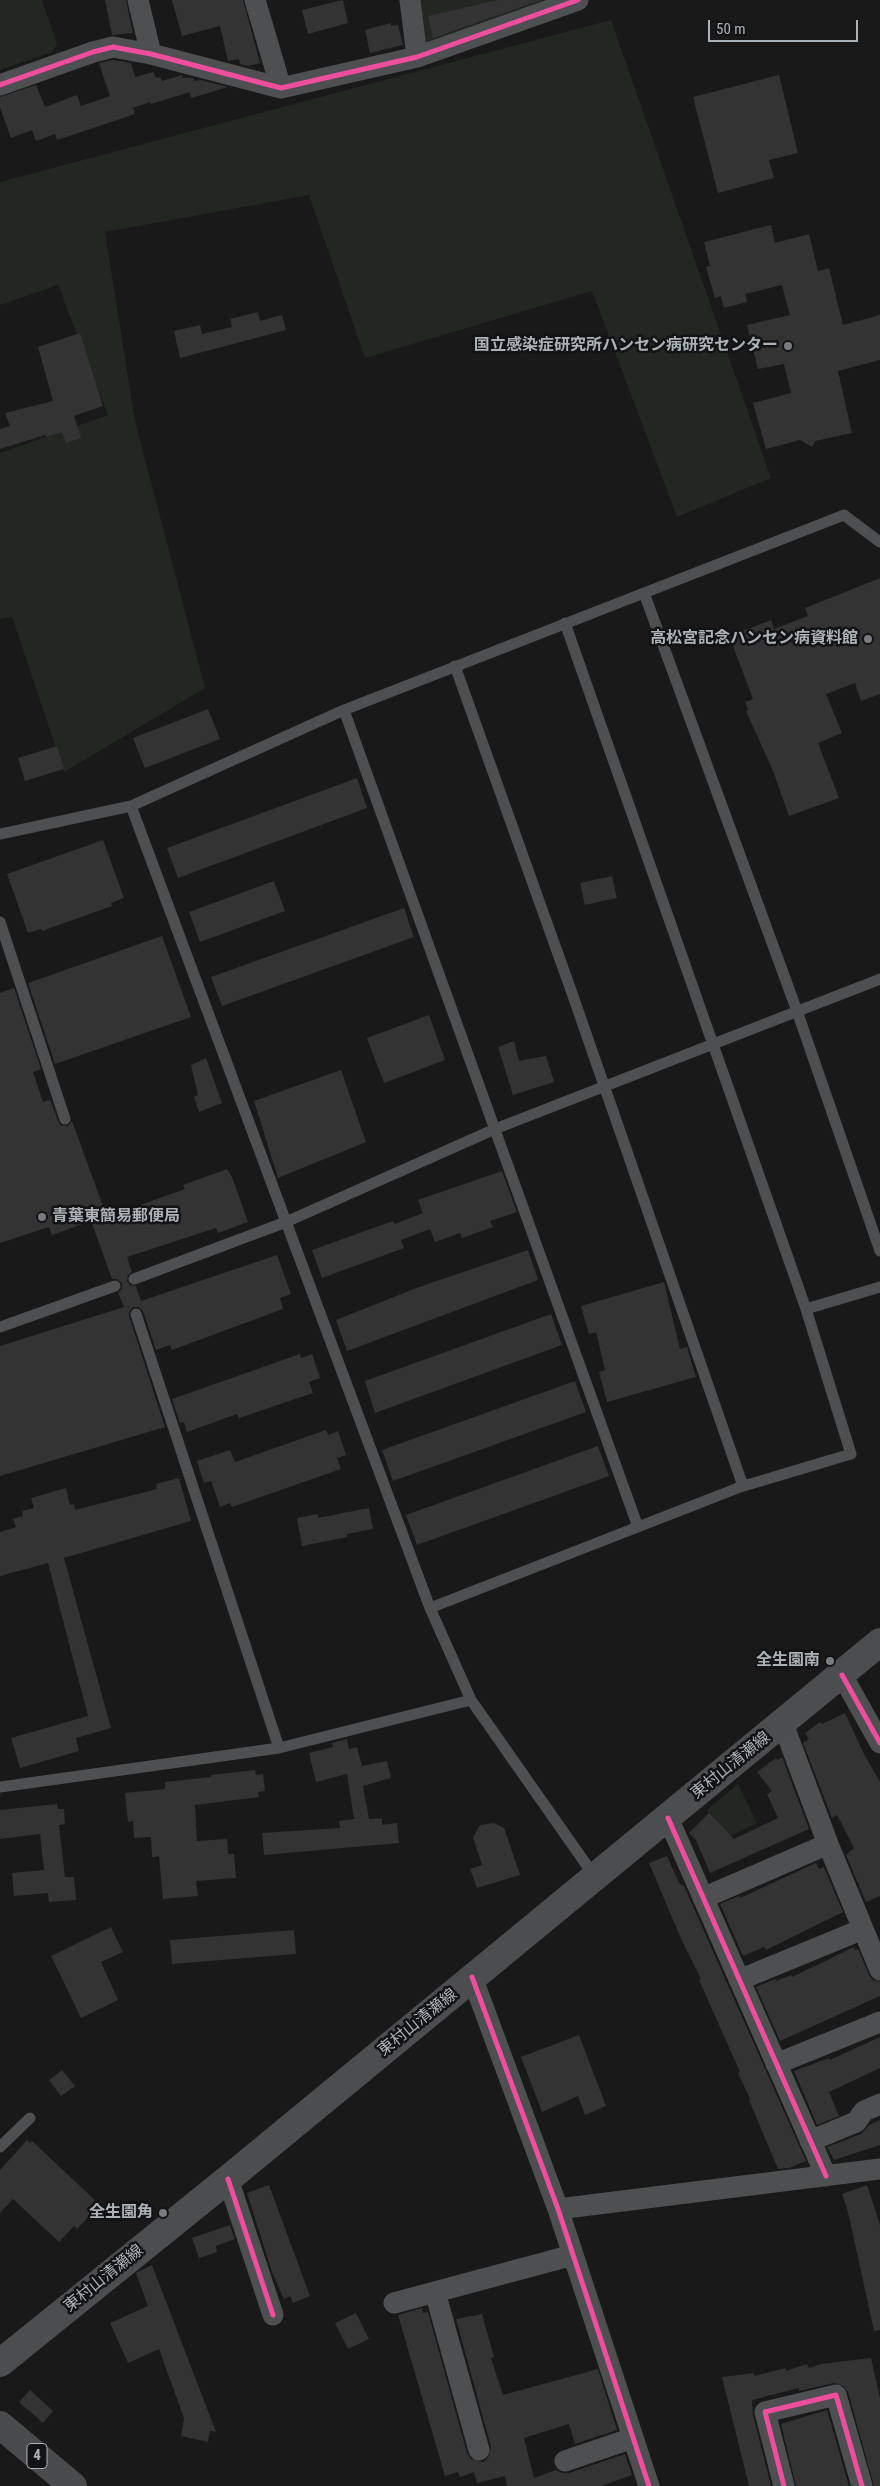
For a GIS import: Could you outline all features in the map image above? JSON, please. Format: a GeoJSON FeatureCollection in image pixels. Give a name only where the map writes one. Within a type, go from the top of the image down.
{"type":"FeatureCollection","features":[{"type":"Feature","properties":{"kind":"main road","name":"東村山清瀬線"},"geometry":{"type":"LineString","coordinates":[[0,2363],[228,2179],[595,1876],[783,1724],[880,1642]]}},
{"type":"Feature","properties":{"kind":"main road","name":"4"},"geometry":{"type":"LineString","coordinates":[[0,2425],[73,2486]]}},
{"type":"Feature","properties":{"kind":"street"},"geometry":{"type":"LineString","coordinates":[[138,0],[151,54]]}},
{"type":"Feature","properties":{"kind":"street"},"geometry":{"type":"LineString","coordinates":[[256,0],[281,88]]}},
{"type":"Feature","properties":{"kind":"street"},"geometry":{"type":"LineString","coordinates":[[410,0],[417,57]]}},
{"type":"Feature","properties":{"kind":"street"},"geometry":{"type":"LineString","coordinates":[[0,85],[93,52],[113,47],[151,54],[281,88],[417,57],[578,0]]}},
{"type":"Feature","properties":{"kind":"street"},"geometry":{"type":"LineString","coordinates":[[842,1675],[880,1742]]}},
{"type":"Feature","properties":{"kind":"street"},"geometry":{"type":"LineString","coordinates":[[783,1724],[828,1844],[880,1970]]}},
{"type":"Feature","properties":{"kind":"street"},"geometry":{"type":"LineString","coordinates":[[668,1818],[826,2176]]}},
{"type":"Feature","properties":{"kind":"street"},"geometry":{"type":"LineString","coordinates":[[703,1898],[828,1844]]}},
{"type":"Feature","properties":{"kind":"street"},"geometry":{"type":"LineString","coordinates":[[739,1980],[863,1929]]}},
{"type":"Feature","properties":{"kind":"street"},"geometry":{"type":"LineString","coordinates":[[472,1977],[558,2208],[649,2486]]}},
{"type":"Feature","properties":{"kind":"street"},"geometry":{"type":"LineString","coordinates":[[776,2064],[880,2022]]}},
{"type":"Feature","properties":{"kind":"street"},"geometry":{"type":"LineString","coordinates":[[810,2141],[856,2122],[864,2111],[880,2104]]}},
{"type":"Feature","properties":{"kind":"street"},"geometry":{"type":"LineString","coordinates":[[558,2208],[880,2169]]}},
{"type":"Feature","properties":{"kind":"street"},"geometry":{"type":"LineString","coordinates":[[228,2179],[273,2315]]}},
{"type":"Feature","properties":{"kind":"street"},"geometry":{"type":"LineString","coordinates":[[394,2303],[573,2255]]}},
{"type":"Feature","properties":{"kind":"street"},"geometry":{"type":"LineString","coordinates":[[435,2292],[479,2450]]}},
{"type":"Feature","properties":{"kind":"street"},"geometry":{"type":"LineString","coordinates":[[784,2486],[765,2412],[836,2395],[862,2486]]}},
{"type":"Feature","properties":{"kind":"street"},"geometry":{"type":"LineString","coordinates":[[564,2461],[633,2438]]}},
{"type":"Feature","properties":{"kind":"lane"},"geometry":{"type":"LineString","coordinates":[[0,834],[131,806],[344,710],[844,515],[880,542]]}},
{"type":"Feature","properties":{"kind":"lane"},"geometry":{"type":"LineString","coordinates":[[644,593],[797,1011],[880,1251]]}},
{"type":"Feature","properties":{"kind":"lane"},"geometry":{"type":"LineString","coordinates":[[565,623],[806,1309],[851,1454],[737,1488]]}},
{"type":"Feature","properties":{"kind":"lane"},"geometry":{"type":"LineString","coordinates":[[430,1608],[743,1486],[603,1087],[572,993],[455,666]]}},
{"type":"Feature","properties":{"kind":"lane"},"geometry":{"type":"LineString","coordinates":[[344,710],[638,1526]]}},
{"type":"Feature","properties":{"kind":"lane"},"geometry":{"type":"LineString","coordinates":[[131,806],[430,1608],[471,1700],[595,1876]]}},
{"type":"Feature","properties":{"kind":"lane"},"geometry":{"type":"LineString","coordinates":[[0,922],[65,1119]]}},
{"type":"Feature","properties":{"kind":"lane"},"geometry":{"type":"LineString","coordinates":[[134,1279],[286,1222],[495,1129],[880,979]]}},
{"type":"Feature","properties":{"kind":"lane"},"geometry":{"type":"LineString","coordinates":[[0,1327],[115,1286]]}},
{"type":"Feature","properties":{"kind":"lane"},"geometry":{"type":"LineString","coordinates":[[806,1309],[880,1287]]}},
{"type":"Feature","properties":{"kind":"lane"},"geometry":{"type":"LineString","coordinates":[[136,1314],[279,1748]]}},
{"type":"Feature","properties":{"kind":"lane"},"geometry":{"type":"LineString","coordinates":[[0,1788],[279,1748],[471,1700]]}},
{"type":"Feature","properties":{"kind":"lane"},"geometry":{"type":"LineString","coordinates":[[0,2147],[30,2118]]}},
{"type":"Feature","properties":{"kind":"shaded area"},"geometry":{"type":"Polygon","coordinates":[[[0,0],[42,0],[57,44],[52,52],[0,70],[0,0]]]}},
{"type":"Feature","properties":{"kind":"shaded area"},"geometry":{"type":"Polygon","coordinates":[[[413,0],[543,0],[545,5],[417,47],[413,0]]]}},
{"type":"Feature","properties":{"kind":"shaded area"},"geometry":{"type":"Polygon","coordinates":[[[611,20],[771,478],[677,517],[592,291],[365,358],[309,195],[105,232],[135,421],[205,688],[64,772],[12,617],[0,619],[0,453],[108,415],[58,285],[0,305],[0,182],[611,20]]]}},
{"type":"Feature","properties":{"kind":"shaded area"},"geometry":{"type":"Polygon","coordinates":[[[738,1784],[757,1823],[722,1840],[707,1810],[738,1784]]]}},
{"type":"Feature","properties":{"kind":"building"},"geometry":{"type":"Polygon","coordinates":[[[105,0],[126,0],[133,33],[112,35],[105,0]]]}},
{"type":"Feature","properties":{"kind":"building"},"geometry":{"type":"Polygon","coordinates":[[[172,0],[243,0],[260,63],[248,66],[240,64],[239,59],[228,61],[220,26],[182,36],[172,0]]]}},
{"type":"Feature","properties":{"kind":"building"},"geometry":{"type":"Polygon","coordinates":[[[343,0],[348,23],[308,34],[302,10],[343,0]]]}},
{"type":"Feature","properties":{"kind":"building"},"geometry":{"type":"Polygon","coordinates":[[[498,0],[541,0],[433,38],[428,16],[498,0]]]}},
{"type":"Feature","properties":{"kind":"building"},"geometry":{"type":"Polygon","coordinates":[[[391,23],[391,26],[398,25],[403,45],[370,53],[365,30],[391,23]]]}},
{"type":"Feature","properties":{"kind":"building"},"geometry":{"type":"Polygon","coordinates":[[[113,60],[131,63],[135,77],[153,72],[156,78],[160,77],[162,81],[182,75],[183,78],[193,78],[195,81],[200,80],[228,87],[191,98],[190,92],[151,104],[150,102],[133,108],[135,114],[57,140],[55,134],[36,141],[32,130],[11,138],[0,107],[0,97],[36,85],[45,107],[77,95],[81,106],[110,96],[99,63],[113,60]]]}},
{"type":"Feature","properties":{"kind":"building"},"geometry":{"type":"Polygon","coordinates":[[[779,75],[798,153],[769,160],[774,178],[718,193],[693,97],[779,75]]]}},
{"type":"Feature","properties":{"kind":"building"},"geometry":{"type":"Polygon","coordinates":[[[771,225],[775,243],[809,234],[818,271],[829,268],[843,325],[880,315],[880,360],[838,371],[852,433],[815,441],[812,447],[800,440],[766,449],[753,403],[791,393],[784,364],[758,369],[747,325],[790,315],[782,285],[745,294],[747,302],[724,308],[721,296],[715,298],[706,267],[710,266],[704,242],[771,225]]]}},
{"type":"Feature","properties":{"kind":"building"},"geometry":{"type":"Polygon","coordinates":[[[258,312],[260,321],[282,315],[286,330],[180,358],[174,331],[200,325],[202,334],[232,327],[230,319],[258,312]]]}},
{"type":"Feature","properties":{"kind":"building"},"geometry":{"type":"Polygon","coordinates":[[[80,333],[103,406],[74,416],[81,438],[66,443],[62,432],[46,437],[45,435],[0,449],[0,429],[10,426],[5,413],[53,401],[38,347],[80,333]]]}},
{"type":"Feature","properties":{"kind":"building"},"geometry":{"type":"Polygon","coordinates":[[[880,578],[880,694],[861,701],[855,683],[826,694],[842,733],[818,743],[839,798],[789,816],[773,771],[746,711],[748,710],[745,702],[753,699],[729,636],[771,620],[774,629],[808,616],[805,608],[880,578]]]}},
{"type":"Feature","properties":{"kind":"building"},"geometry":{"type":"Polygon","coordinates":[[[208,709],[220,739],[145,768],[133,738],[208,709]]]}},
{"type":"Feature","properties":{"kind":"building"},"geometry":{"type":"Polygon","coordinates":[[[57,746],[64,769],[25,781],[18,758],[57,746]]]}},
{"type":"Feature","properties":{"kind":"building"},"geometry":{"type":"Polygon","coordinates":[[[357,778],[367,808],[178,878],[167,848],[357,778]]]}},
{"type":"Feature","properties":{"kind":"building"},"geometry":{"type":"Polygon","coordinates":[[[103,840],[124,898],[111,903],[112,906],[42,931],[41,929],[28,933],[7,874],[103,840]]]}},
{"type":"Feature","properties":{"kind":"building"},"geometry":{"type":"Polygon","coordinates":[[[612,876],[617,898],[585,905],[580,883],[612,876]]]}},
{"type":"Feature","properties":{"kind":"building"},"geometry":{"type":"Polygon","coordinates":[[[274,881],[285,911],[200,942],[189,912],[274,881]]]}},
{"type":"Feature","properties":{"kind":"building"},"geometry":{"type":"Polygon","coordinates":[[[404,908],[414,937],[222,1006],[211,977],[404,908]]]}},
{"type":"Feature","properties":{"kind":"building"},"geometry":{"type":"Polygon","coordinates":[[[162,936],[191,1017],[55,1064],[28,983],[162,936]]]}},
{"type":"Feature","properties":{"kind":"building"},"geometry":{"type":"Polygon","coordinates":[[[14,988],[41,1069],[33,1072],[43,1102],[50,1100],[60,1125],[68,1126],[72,1121],[107,1217],[185,1189],[183,1185],[227,1169],[232,1177],[248,1222],[218,1233],[216,1228],[127,1257],[132,1272],[128,1275],[127,1281],[130,1285],[136,1286],[141,1301],[277,1255],[291,1294],[280,1298],[283,1309],[172,1350],[170,1345],[156,1350],[143,1311],[138,1307],[133,1307],[129,1312],[129,1316],[165,1427],[0,1476],[0,1346],[124,1307],[118,1293],[122,1288],[122,1283],[117,1279],[112,1279],[91,1221],[52,1235],[49,1227],[0,1243],[0,993],[14,988]]]}},
{"type":"Feature","properties":{"kind":"building"},"geometry":{"type":"Polygon","coordinates":[[[429,1015],[445,1060],[384,1083],[367,1038],[429,1015]]]}},
{"type":"Feature","properties":{"kind":"building"},"geometry":{"type":"Polygon","coordinates":[[[514,1041],[519,1061],[546,1056],[554,1082],[513,1095],[498,1047],[514,1041]]]}},
{"type":"Feature","properties":{"kind":"building"},"geometry":{"type":"Polygon","coordinates":[[[206,1058],[222,1103],[199,1112],[194,1097],[198,1095],[191,1065],[206,1058]]]}},
{"type":"Feature","properties":{"kind":"building"},"geometry":{"type":"Polygon","coordinates":[[[341,1070],[366,1142],[278,1178],[254,1101],[341,1070]]]}},
{"type":"Feature","properties":{"kind":"building"},"geometry":{"type":"Polygon","coordinates":[[[502,1171],[517,1212],[490,1221],[493,1227],[462,1238],[460,1233],[435,1242],[430,1229],[401,1240],[404,1248],[322,1278],[312,1250],[393,1221],[395,1224],[423,1213],[418,1200],[502,1171]]]}},
{"type":"Feature","properties":{"kind":"building"},"geometry":{"type":"Polygon","coordinates":[[[528,1250],[538,1280],[347,1351],[336,1320],[419,1287],[528,1250]]]}},
{"type":"Feature","properties":{"kind":"building"},"geometry":{"type":"Polygon","coordinates":[[[664,1282],[680,1349],[687,1347],[696,1377],[607,1402],[599,1372],[605,1370],[596,1332],[589,1334],[581,1306],[664,1282]]]}},
{"type":"Feature","properties":{"kind":"building"},"geometry":{"type":"Polygon","coordinates":[[[551,1314],[562,1345],[375,1413],[365,1381],[551,1314]]]}},
{"type":"Feature","properties":{"kind":"building"},"geometry":{"type":"Polygon","coordinates":[[[300,1354],[301,1358],[312,1354],[320,1378],[309,1382],[313,1393],[239,1418],[237,1414],[187,1432],[184,1422],[180,1423],[172,1399],[300,1354]]]}},
{"type":"Feature","properties":{"kind":"building"},"geometry":{"type":"Polygon","coordinates":[[[575,1381],[586,1412],[393,1481],[382,1450],[575,1381]]]}},
{"type":"Feature","properties":{"kind":"building"},"geometry":{"type":"Polygon","coordinates":[[[326,1430],[328,1435],[338,1431],[346,1455],[337,1458],[341,1469],[232,1507],[230,1503],[220,1507],[211,1481],[204,1483],[197,1461],[230,1450],[235,1462],[326,1430]]]}},
{"type":"Feature","properties":{"kind":"building"},"geometry":{"type":"Polygon","coordinates":[[[598,1446],[609,1476],[417,1545],[406,1515],[598,1446]]]}},
{"type":"Feature","properties":{"kind":"building"},"geometry":{"type":"Polygon","coordinates":[[[179,1478],[191,1521],[64,1558],[111,1728],[76,1738],[79,1751],[20,1768],[11,1738],[88,1716],[48,1563],[0,1576],[0,1532],[16,1527],[13,1519],[23,1516],[22,1511],[34,1508],[31,1498],[66,1488],[70,1505],[74,1504],[75,1510],[157,1489],[156,1484],[179,1478]]]}},
{"type":"Feature","properties":{"kind":"building"},"geometry":{"type":"Polygon","coordinates":[[[369,1508],[373,1529],[347,1534],[347,1537],[302,1546],[297,1518],[318,1514],[318,1518],[369,1508]]]}},
{"type":"Feature","properties":{"kind":"building"},"geometry":{"type":"Polygon","coordinates":[[[845,1713],[864,1754],[880,1782],[880,1896],[866,1902],[846,1855],[854,1848],[837,1815],[832,1818],[803,1743],[809,1739],[805,1733],[820,1722],[822,1724],[845,1713]]]}},
{"type":"Feature","properties":{"kind":"building"},"geometry":{"type":"Polygon","coordinates":[[[347,1739],[349,1749],[357,1747],[362,1766],[387,1761],[391,1778],[363,1786],[369,1819],[382,1818],[382,1825],[397,1823],[399,1843],[264,1855],[262,1833],[340,1828],[339,1821],[354,1819],[347,1774],[316,1782],[309,1753],[333,1747],[332,1743],[347,1739]]]}},
{"type":"Feature","properties":{"kind":"building"},"geometry":{"type":"Polygon","coordinates":[[[782,1757],[809,1829],[710,1873],[696,1840],[689,1833],[709,1813],[734,1839],[778,1818],[767,1794],[772,1791],[757,1772],[776,1758],[778,1760],[782,1757]]]}},
{"type":"Feature","properties":{"kind":"building"},"geometry":{"type":"Polygon","coordinates":[[[255,1770],[256,1775],[263,1774],[265,1791],[258,1792],[259,1797],[195,1805],[197,1841],[227,1839],[228,1854],[234,1854],[236,1878],[196,1881],[198,1896],[163,1899],[159,1856],[152,1857],[151,1837],[134,1838],[133,1821],[128,1822],[125,1793],[165,1789],[165,1782],[255,1770]]]}},
{"type":"Feature","properties":{"kind":"building"},"geometry":{"type":"Polygon","coordinates":[[[57,1804],[58,1809],[64,1809],[65,1824],[59,1825],[65,1877],[74,1877],[76,1900],[49,1902],[48,1893],[14,1896],[12,1873],[44,1870],[40,1834],[0,1839],[0,1810],[57,1804]]]}},
{"type":"Feature","properties":{"kind":"building"},"geometry":{"type":"Polygon","coordinates":[[[494,1823],[504,1828],[520,1875],[477,1888],[470,1869],[482,1865],[473,1837],[480,1825],[494,1823]]]}},
{"type":"Feature","properties":{"kind":"building"},"geometry":{"type":"Polygon","coordinates":[[[667,1856],[679,1883],[684,1886],[806,2161],[789,2168],[778,2169],[738,2073],[740,2072],[699,1980],[701,1979],[682,1941],[649,1863],[667,1856]]]}},
{"type":"Feature","properties":{"kind":"building"},"geometry":{"type":"Polygon","coordinates":[[[816,1863],[819,1869],[824,1867],[843,1912],[766,1950],[764,1947],[743,1956],[720,1904],[739,1896],[740,1898],[816,1863]]]}},
{"type":"Feature","properties":{"kind":"building"},"geometry":{"type":"Polygon","coordinates":[[[111,1927],[123,1952],[101,1962],[118,2000],[81,2018],[51,1956],[111,1927]]]}},
{"type":"Feature","properties":{"kind":"building"},"geometry":{"type":"Polygon","coordinates":[[[294,1930],[296,1954],[172,1964],[170,1940],[294,1930]]]}},
{"type":"Feature","properties":{"kind":"building"},"geometry":{"type":"Polygon","coordinates":[[[854,1947],[855,1950],[858,1949],[869,1975],[873,1980],[880,1982],[880,1996],[780,2041],[756,1987],[775,1979],[776,1981],[791,1975],[792,1977],[854,1947]]]}},
{"type":"Feature","properties":{"kind":"building"},"geometry":{"type":"Polygon","coordinates":[[[579,2035],[606,2106],[585,2115],[578,2096],[542,2112],[521,2057],[579,2035]]]}},
{"type":"Feature","properties":{"kind":"building"},"geometry":{"type":"Polygon","coordinates":[[[880,2037],[880,2068],[829,2092],[839,2116],[817,2125],[794,2071],[829,2058],[830,2060],[880,2037]]]}},
{"type":"Feature","properties":{"kind":"building"},"geometry":{"type":"Polygon","coordinates":[[[62,2070],[75,2086],[61,2096],[49,2080],[62,2070]]]}},
{"type":"Feature","properties":{"kind":"building"},"geometry":{"type":"Polygon","coordinates":[[[880,2120],[880,2145],[834,2160],[827,2147],[861,2134],[869,2125],[880,2120]]]}},
{"type":"Feature","properties":{"kind":"building"},"geometry":{"type":"Polygon","coordinates":[[[27,2140],[30,2143],[32,2141],[97,2202],[91,2208],[94,2211],[77,2229],[74,2226],[59,2242],[13,2199],[0,2213],[0,2170],[27,2140]]]}},
{"type":"Feature","properties":{"kind":"building"},"geometry":{"type":"Polygon","coordinates":[[[269,2185],[310,2296],[293,2303],[290,2296],[284,2299],[272,2272],[247,2193],[269,2185]]]}},
{"type":"Feature","properties":{"kind":"building"},"geometry":{"type":"Polygon","coordinates":[[[867,2185],[880,2225],[880,2330],[874,2331],[848,2212],[842,2194],[867,2185]]]}},
{"type":"Feature","properties":{"kind":"building"},"geometry":{"type":"Polygon","coordinates":[[[230,2225],[235,2239],[216,2246],[217,2252],[199,2258],[192,2238],[230,2225]]]}},
{"type":"Feature","properties":{"kind":"building"},"geometry":{"type":"Polygon","coordinates":[[[152,2265],[216,2432],[210,2431],[208,2442],[181,2436],[184,2418],[159,2349],[128,2363],[110,2323],[148,2306],[136,2273],[152,2265]]]}},
{"type":"Feature","properties":{"kind":"building"},"geometry":{"type":"Polygon","coordinates":[[[422,2308],[423,2313],[428,2312],[467,2453],[471,2459],[483,2462],[488,2458],[491,2447],[456,2319],[482,2314],[494,2357],[491,2358],[503,2395],[598,2369],[617,2430],[575,2444],[569,2424],[524,2438],[534,2478],[556,2470],[562,2473],[569,2473],[625,2454],[632,2475],[601,2486],[507,2486],[505,2476],[477,2483],[474,2472],[460,2477],[458,2472],[445,2476],[398,2315],[422,2308]]]}},
{"type":"Feature","properties":{"kind":"building"},"geometry":{"type":"Polygon","coordinates":[[[356,2313],[369,2339],[348,2349],[335,2323],[356,2313]]]}},
{"type":"Feature","properties":{"kind":"building"},"geometry":{"type":"Polygon","coordinates":[[[871,2358],[880,2398],[880,2486],[874,2486],[848,2392],[844,2386],[834,2383],[799,2391],[799,2388],[752,2400],[753,2415],[771,2486],[749,2486],[722,2377],[754,2373],[754,2376],[786,2368],[786,2371],[807,2364],[809,2368],[821,2364],[871,2358]]]}},
{"type":"Feature","properties":{"kind":"building"},"geometry":{"type":"Polygon","coordinates":[[[30,2390],[53,2411],[43,2423],[19,2402],[30,2390]]]}},
{"type":"Feature","properties":{"kind":"building"},"geometry":{"type":"Polygon","coordinates":[[[827,2410],[849,2486],[796,2486],[781,2424],[827,2410]]]}},
{"type":"Feature","properties":{"kind":"cycle path"},"geometry":{"type":"LineString","coordinates":[[0,85],[93,52],[113,47],[151,54],[281,88],[417,57],[578,0]]}},
{"type":"Feature","properties":{"kind":"cycle path"},"geometry":{"type":"LineString","coordinates":[[842,1675],[880,1743]]}},
{"type":"Feature","properties":{"kind":"cycle path"},"geometry":{"type":"LineString","coordinates":[[668,1818],[826,2176]]}},
{"type":"Feature","properties":{"kind":"cycle path"},"geometry":{"type":"LineString","coordinates":[[472,1977],[558,2209],[649,2486]]}},
{"type":"Feature","properties":{"kind":"cycle path"},"geometry":{"type":"LineString","coordinates":[[228,2179],[273,2315]]}},
{"type":"Feature","properties":{"kind":"cycle path"},"geometry":{"type":"LineString","coordinates":[[784,2486],[765,2412],[836,2395],[862,2486]]}},
{"type":"Feature","properties":{"kind":"place","name":"国立感染症研究所ハンセン病研究センター"},"geometry":{"type":"Point","coordinates":[788,346]}},
{"type":"Feature","properties":{"kind":"place","name":"高松宮記念ハンセン病資料館"},"geometry":{"type":"Point","coordinates":[868,639]}},
{"type":"Feature","properties":{"kind":"place","name":"青葉東簡易郵便局"},"geometry":{"type":"Point","coordinates":[42,1217]}},
{"type":"Feature","properties":{"kind":"place","name":"全生園南"},"geometry":{"type":"Point","coordinates":[830,1661]}},
{"type":"Feature","properties":{"kind":"place","name":"全生園角"},"geometry":{"type":"Point","coordinates":[163,2213]}}]}
